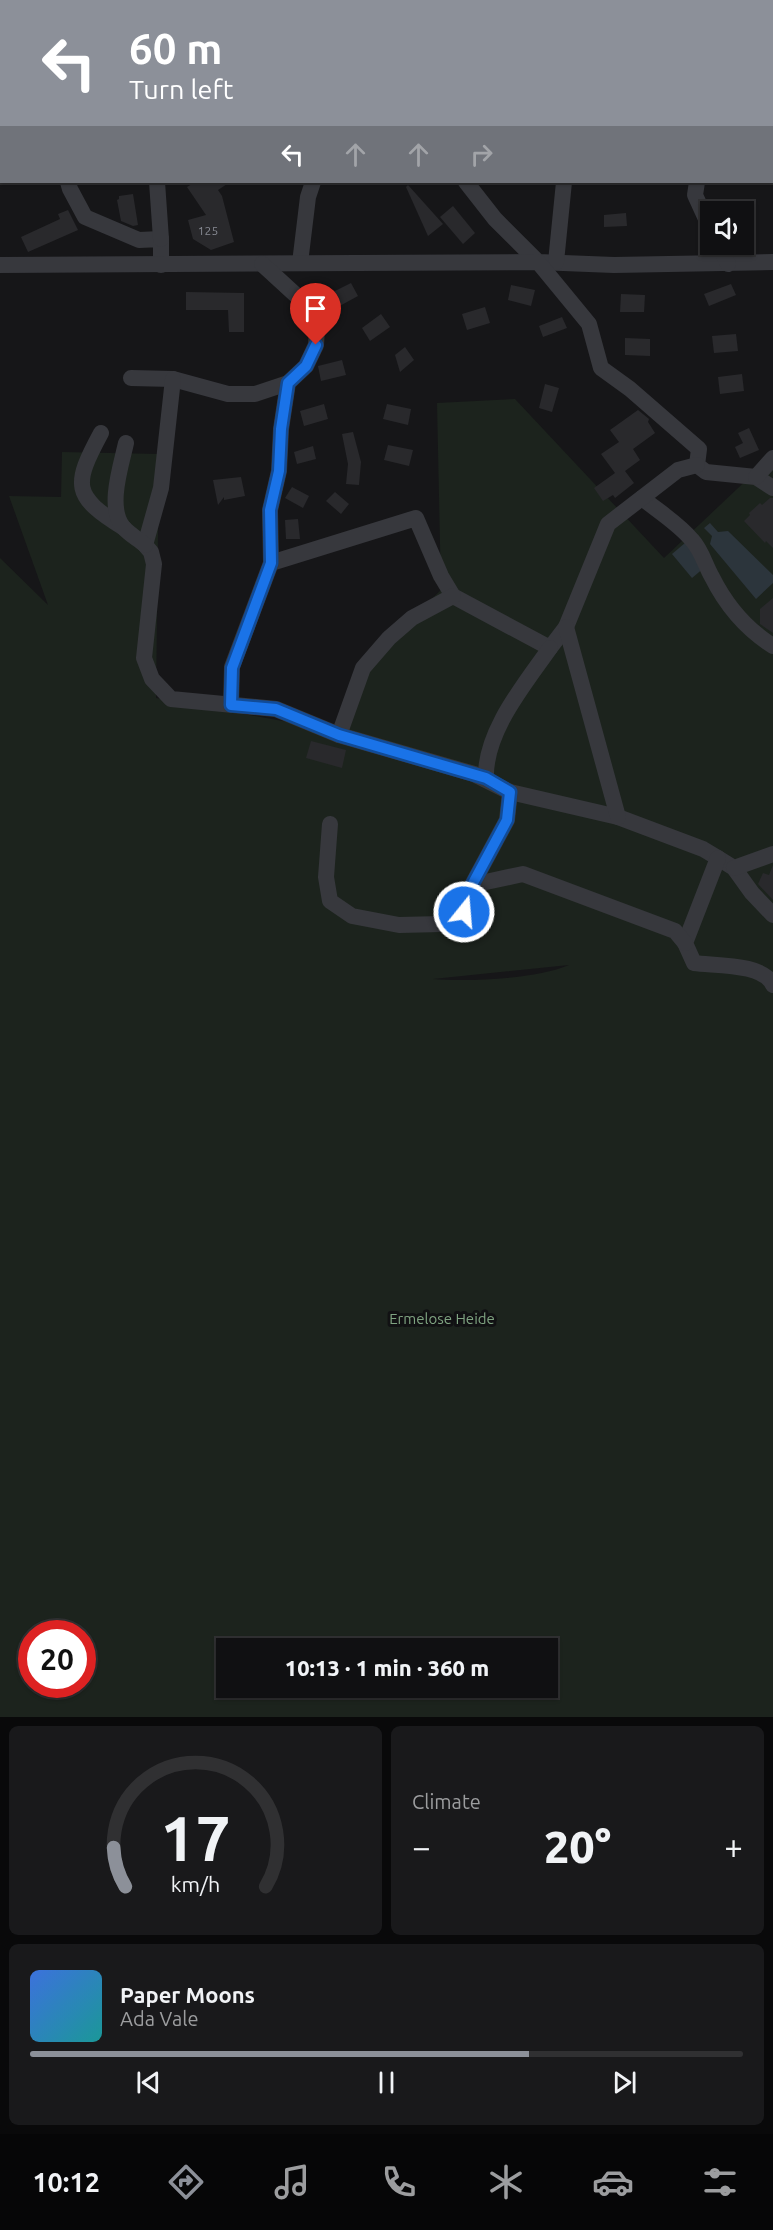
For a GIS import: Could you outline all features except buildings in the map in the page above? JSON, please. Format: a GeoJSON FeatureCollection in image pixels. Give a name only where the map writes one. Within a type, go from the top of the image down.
{"type":"FeatureCollection","features":[{"type":"Feature","properties":{"kind":"street"},"geometry":{"type":"LineString","coordinates":[[68,183],[85,217],[140,240],[161,239]]}},
{"type":"Feature","properties":{"kind":"street"},"geometry":{"type":"LineString","coordinates":[[157,183],[161,265]]}},
{"type":"Feature","properties":{"kind":"street"},"geometry":{"type":"LineString","coordinates":[[300,263],[308,197],[314,183]]}},
{"type":"Feature","properties":{"kind":"street"},"geometry":{"type":"LineString","coordinates":[[467,183],[495,219],[538,262],[589,324],[601,368],[630,389],[699,449],[697,465]]}},
{"type":"Feature","properties":{"kind":"street"},"geometry":{"type":"LineString","coordinates":[[556,262],[564,183]]}},
{"type":"Feature","properties":{"kind":"street"},"geometry":{"type":"LineString","coordinates":[[697,183],[695,195],[700,206]]}},
{"type":"Feature","properties":{"kind":"street"},"geometry":{"type":"LineString","coordinates":[[724,255],[728,264]]}},
{"type":"Feature","properties":{"kind":"street"},"geometry":{"type":"LineString","coordinates":[[0,265],[538,262],[614,265],[773,262]]}},
{"type":"Feature","properties":{"kind":"street"},"geometry":{"type":"LineString","coordinates":[[131,378],[173,379],[228,394],[255,393],[288,383],[306,366],[316,345],[317,328],[310,309],[262,264]]}},
{"type":"Feature","properties":{"kind":"street"},"geometry":{"type":"LineString","coordinates":[[146,545],[160,488],[173,379]]}},
{"type":"Feature","properties":{"kind":"street"},"geometry":{"type":"LineString","coordinates":[[231,705],[232,668],[271,563],[270,510],[279,471],[281,429],[288,383]]}},
{"type":"Feature","properties":{"kind":"street"},"geometry":{"type":"LineString","coordinates":[[101,433],[84,465],[82,487],[89,503],[146,545],[151,552],[154,564],[144,658],[152,679],[171,699],[276,709],[339,735],[486,778],[510,792],[618,817],[703,849],[734,868],[752,893],[773,915]]}},
{"type":"Feature","properties":{"kind":"street"},"geometry":{"type":"LineString","coordinates":[[124,528],[118,518],[116,491],[126,443]]}},
{"type":"Feature","properties":{"kind":"street"},"geometry":{"type":"LineString","coordinates":[[756,477],[773,458]]}},
{"type":"Feature","properties":{"kind":"street"},"geometry":{"type":"LineString","coordinates":[[697,465],[706,472],[756,477],[773,488]]}},
{"type":"Feature","properties":{"kind":"street"},"geometry":{"type":"LineString","coordinates":[[486,778],[485,764],[491,741],[516,696],[566,627],[608,524],[678,470],[697,465]]}},
{"type":"Feature","properties":{"kind":"street"},"geometry":{"type":"LineString","coordinates":[[642,498],[692,540],[706,562],[721,594],[755,634],[773,646]]}},
{"type":"Feature","properties":{"kind":"street"},"geometry":{"type":"LineString","coordinates":[[271,563],[416,518],[441,576],[453,596],[550,648]]}},
{"type":"Feature","properties":{"kind":"street"},"geometry":{"type":"LineString","coordinates":[[339,735],[363,668],[388,638],[411,618],[453,596]]}},
{"type":"Feature","properties":{"kind":"street"},"geometry":{"type":"LineString","coordinates":[[566,627],[618,817]]}},
{"type":"Feature","properties":{"kind":"street"},"geometry":{"type":"LineString","coordinates":[[330,825],[326,877],[330,901],[352,916],[399,925],[442,924],[464,912],[472,885],[507,820],[510,792]]}},
{"type":"Feature","properties":{"kind":"street"},"geometry":{"type":"LineString","coordinates":[[734,868],[773,854]]}},
{"type":"Feature","properties":{"kind":"street"},"geometry":{"type":"LineString","coordinates":[[685,943],[718,858]]}},
{"type":"Feature","properties":{"kind":"street"},"geometry":{"type":"LineString","coordinates":[[472,885],[523,874],[675,931],[685,943],[694,963],[718,967],[748,967],[771,981],[773,986]]}},
{"type":"Feature","properties":{"kind":"green space","name":"Ermelose Heide"},"geometry":{"type":"Polygon","coordinates":[[[515,399],[664,558],[773,455],[773,1717],[0,1717],[0,558],[48,605],[9,496],[61,497],[62,452],[159,454],[156,698],[337,731],[364,664],[441,590],[437,403],[515,399]],[[569,965],[433,979],[502,978],[555,970],[569,965]]]}},
{"type":"Feature","properties":{"kind":"shaded area"},"geometry":{"type":"Polygon","coordinates":[[[710,523],[718,532],[728,531],[773,575],[773,583],[756,599],[710,544],[712,536],[704,528],[710,523]]]}},
{"type":"Feature","properties":{"kind":"shaded area"},"geometry":{"type":"Polygon","coordinates":[[[685,543],[705,567],[692,578],[672,554],[685,543]]]}},
{"type":"Feature","properties":{"kind":"route"},"geometry":{"type":"LineString","coordinates":[[316,345],[306,366],[288,383],[281,429],[279,471],[270,510],[271,563],[232,668],[231,705],[276,709],[339,735],[486,778],[510,792],[507,820],[472,885],[464,912]]}}]}
